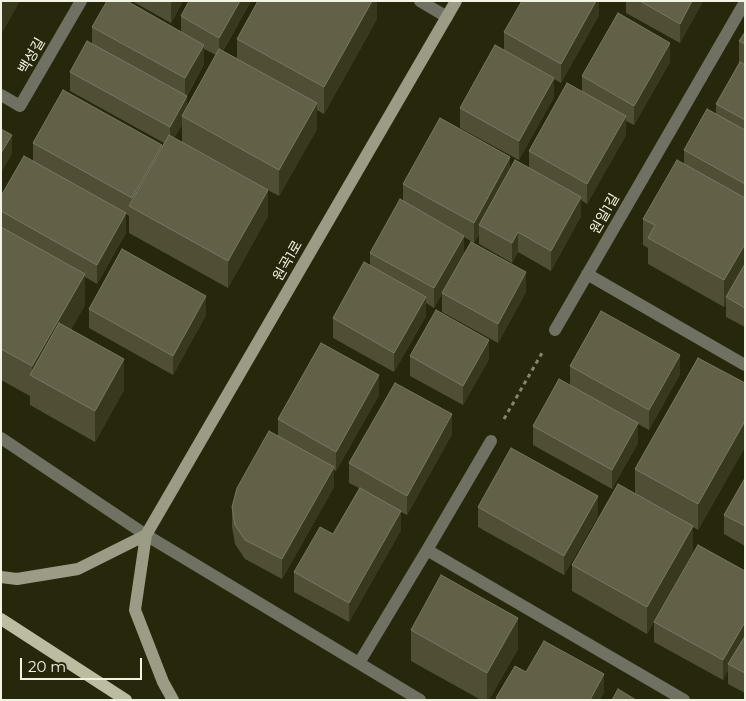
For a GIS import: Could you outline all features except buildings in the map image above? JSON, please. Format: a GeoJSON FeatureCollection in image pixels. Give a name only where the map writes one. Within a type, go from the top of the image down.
{"type":"FeatureCollection","features":[{"type":"Feature","properties":{"kind":"main road"},"geometry":{"type":"LineString","coordinates":[[1,619],[126,700]]}},
{"type":"Feature","properties":{"kind":"street","name":"백성길"},"geometry":{"type":"LineString","coordinates":[[1,95],[20,106],[81,1]]}},
{"type":"Feature","properties":{"kind":"street"},"geometry":{"type":"LineString","coordinates":[[420,1],[447,17]]}},
{"type":"Feature","properties":{"kind":"street","name":"원곡1로"},"geometry":{"type":"LineString","coordinates":[[146,535],[456,1]]}},
{"type":"Feature","properties":{"kind":"street","name":"원일1길"},"geometry":{"type":"LineString","coordinates":[[555,330],[745,2]]}},
{"type":"Feature","properties":{"kind":"street"},"geometry":{"type":"LineString","coordinates":[[587,274],[745,365]]}},
{"type":"Feature","properties":{"kind":"street"},"geometry":{"type":"LineString","coordinates":[[1,438],[146,535],[420,700]]}},
{"type":"Feature","properties":{"kind":"street"},"geometry":{"type":"LineString","coordinates":[[359,663],[491,441]]}},
{"type":"Feature","properties":{"kind":"street"},"geometry":{"type":"LineString","coordinates":[[1,577],[17,579],[78,569],[146,535]]}},
{"type":"Feature","properties":{"kind":"street"},"geometry":{"type":"LineString","coordinates":[[146,535],[135,610],[172,700]]}},
{"type":"Feature","properties":{"kind":"street"},"geometry":{"type":"LineString","coordinates":[[427,550],[684,700]]}},
{"type":"Feature","properties":{"kind":"path"},"geometry":{"type":"LineString","coordinates":[[491,441],[555,330]]}}]}
